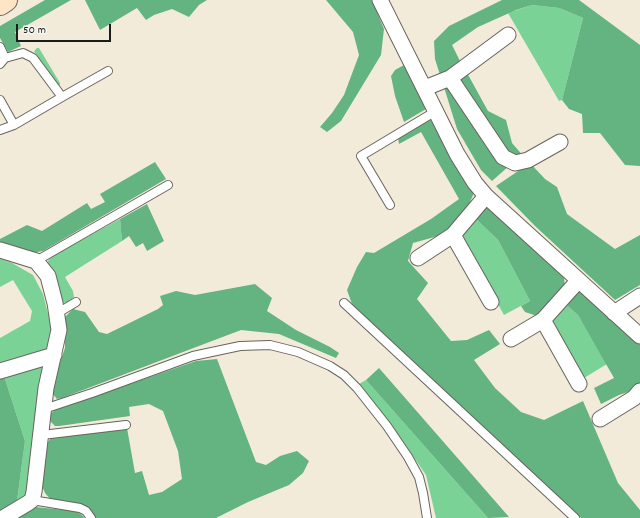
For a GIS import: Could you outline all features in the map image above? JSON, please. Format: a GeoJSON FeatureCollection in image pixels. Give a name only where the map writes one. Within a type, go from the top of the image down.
{"type":"FeatureCollection","features":[{"type":"Feature","properties":{"kind":"main road"},"geometry":{"type":"LineString","coordinates":[[0,4],[6,0]]}},
{"type":"Feature","properties":{"kind":"street"},"geometry":{"type":"LineString","coordinates":[[380,0],[457,154],[475,182],[486,196],[640,336]]}},
{"type":"Feature","properties":{"kind":"street"},"geometry":{"type":"LineString","coordinates":[[425,88],[450,78],[508,35]]}},
{"type":"Feature","properties":{"kind":"street"},"geometry":{"type":"LineString","coordinates":[[450,78],[503,157],[515,163],[528,160],[560,142]]}},
{"type":"Feature","properties":{"kind":"street"},"geometry":{"type":"LineString","coordinates":[[418,258],[453,235],[486,196]]}},
{"type":"Feature","properties":{"kind":"street"},"geometry":{"type":"LineString","coordinates":[[453,235],[491,302]]}},
{"type":"Feature","properties":{"kind":"street"},"geometry":{"type":"LineString","coordinates":[[0,250],[36,261],[48,276],[59,330],[46,388],[42,435],[32,500],[15,512],[3,518]]}},
{"type":"Feature","properties":{"kind":"street"},"geometry":{"type":"LineString","coordinates":[[511,339],[543,320],[578,280]]}},
{"type":"Feature","properties":{"kind":"street"},"geometry":{"type":"LineString","coordinates":[[614,313],[640,296]]}},
{"type":"Feature","properties":{"kind":"street"},"geometry":{"type":"LineString","coordinates":[[543,320],[579,384]]}},
{"type":"Feature","properties":{"kind":"street"},"geometry":{"type":"LineString","coordinates":[[0,371],[54,355]]}},
{"type":"Feature","properties":{"kind":"street"},"geometry":{"type":"LineString","coordinates":[[600,419],[638,399]]}},
{"type":"Feature","properties":{"kind":"lane"},"geometry":{"type":"LineString","coordinates":[[0,47],[3,61],[23,53],[33,58],[62,97]]}},
{"type":"Feature","properties":{"kind":"lane"},"geometry":{"type":"LineString","coordinates":[[0,130],[14,125],[108,70]]}},
{"type":"Feature","properties":{"kind":"lane"},"geometry":{"type":"LineString","coordinates":[[0,100],[14,125]]}},
{"type":"Feature","properties":{"kind":"lane"},"geometry":{"type":"LineString","coordinates":[[390,205],[361,156],[436,111]]}},
{"type":"Feature","properties":{"kind":"lane"},"geometry":{"type":"LineString","coordinates":[[36,261],[168,185]]}},
{"type":"Feature","properties":{"kind":"lane"},"geometry":{"type":"LineString","coordinates":[[56,314],[76,302]]}},
{"type":"Feature","properties":{"kind":"lane"},"geometry":{"type":"LineString","coordinates":[[344,303],[575,518]]}},
{"type":"Feature","properties":{"kind":"lane"},"geometry":{"type":"LineString","coordinates":[[44,409],[193,356],[240,346],[270,345],[298,352],[330,366],[344,375],[357,388],[387,426],[408,457],[419,477],[428,518]]}},
{"type":"Feature","properties":{"kind":"lane"},"geometry":{"type":"LineString","coordinates":[[42,435],[126,424]]}},
{"type":"Feature","properties":{"kind":"lane"},"geometry":{"type":"LineString","coordinates":[[32,500],[80,508],[86,511],[91,518]]}},
{"type":"Feature","properties":{"kind":"green space"},"geometry":{"type":"Polygon","coordinates":[[[45,0],[71,0],[15,32],[21,46],[8,52],[0,38],[0,26],[45,0]]]}},
{"type":"Feature","properties":{"kind":"green space"},"geometry":{"type":"Polygon","coordinates":[[[85,0],[207,0],[199,5],[189,17],[172,9],[154,15],[146,20],[137,8],[100,30],[85,0]]]}},
{"type":"Feature","properties":{"kind":"green space"},"geometry":{"type":"Polygon","coordinates":[[[326,0],[372,0],[384,29],[381,55],[341,121],[327,132],[320,127],[344,95],[359,55],[353,32],[326,0]]]}},
{"type":"Feature","properties":{"kind":"green space"},"geometry":{"type":"Polygon","coordinates":[[[502,0],[579,0],[640,45],[640,166],[625,165],[600,133],[583,133],[582,114],[569,109],[562,100],[583,18],[559,8],[532,5],[516,10],[478,27],[452,45],[462,65],[441,78],[435,59],[434,41],[449,26],[502,0]]]}},
{"type":"Feature","properties":{"kind":"green space"},"geometry":{"type":"Polygon","coordinates":[[[532,5],[559,8],[583,18],[562,100],[559,101],[508,13],[532,5]]]}},
{"type":"Feature","properties":{"kind":"green space"},"geometry":{"type":"Polygon","coordinates":[[[39,48],[60,85],[56,85],[34,51],[39,48]]]}},
{"type":"Feature","properties":{"kind":"green space"},"geometry":{"type":"Polygon","coordinates":[[[404,65],[426,109],[404,122],[395,96],[391,76],[395,70],[404,65]]]}},
{"type":"Feature","properties":{"kind":"green space"},"geometry":{"type":"Polygon","coordinates":[[[466,71],[488,111],[506,120],[512,143],[525,158],[505,154],[455,80],[466,71]]]}},
{"type":"Feature","properties":{"kind":"green space"},"geometry":{"type":"Polygon","coordinates":[[[449,83],[509,166],[492,181],[481,170],[457,129],[443,84],[449,83]]]}},
{"type":"Feature","properties":{"kind":"green space"},"geometry":{"type":"Polygon","coordinates":[[[430,119],[474,193],[464,215],[449,233],[413,243],[408,261],[428,283],[417,299],[451,341],[467,340],[489,330],[500,344],[474,360],[495,388],[521,412],[544,420],[583,401],[618,483],[640,510],[640,518],[581,518],[353,307],[347,290],[357,267],[366,252],[374,253],[431,219],[459,199],[421,132],[399,144],[398,138],[430,119]]]}},
{"type":"Feature","properties":{"kind":"green space"},"geometry":{"type":"Polygon","coordinates":[[[155,162],[166,179],[43,251],[32,253],[0,242],[0,239],[27,225],[42,231],[87,203],[91,209],[105,202],[100,194],[155,162]]]}},
{"type":"Feature","properties":{"kind":"green space"},"geometry":{"type":"Polygon","coordinates":[[[530,163],[545,179],[557,187],[567,214],[615,249],[640,235],[640,285],[615,300],[535,226],[496,186],[530,163]]]}},
{"type":"Feature","properties":{"kind":"green space"},"geometry":{"type":"Polygon","coordinates":[[[147,204],[164,241],[147,251],[143,243],[136,247],[129,236],[122,241],[120,219],[147,204]]]}},
{"type":"Feature","properties":{"kind":"green space"},"geometry":{"type":"Polygon","coordinates":[[[489,205],[559,267],[564,278],[565,286],[537,316],[525,312],[521,306],[530,301],[498,240],[474,217],[481,208],[489,205]]]}},
{"type":"Feature","properties":{"kind":"green space"},"geometry":{"type":"Polygon","coordinates":[[[474,217],[498,240],[530,301],[504,315],[464,242],[463,233],[474,217]]]}},
{"type":"Feature","properties":{"kind":"green space"},"geometry":{"type":"Polygon","coordinates":[[[120,219],[122,241],[65,277],[73,291],[74,297],[68,302],[63,303],[59,298],[46,265],[48,261],[51,257],[120,219]]]}},
{"type":"Feature","properties":{"kind":"green space"},"geometry":{"type":"Polygon","coordinates":[[[0,259],[12,263],[33,275],[43,294],[52,330],[51,345],[33,358],[0,364],[0,338],[30,321],[32,311],[13,280],[0,287],[0,259]]]}},
{"type":"Feature","properties":{"kind":"green space"},"geometry":{"type":"Polygon","coordinates":[[[255,284],[272,298],[267,311],[296,330],[339,353],[336,358],[279,334],[241,330],[62,398],[57,399],[52,393],[51,388],[65,348],[65,317],[73,309],[85,312],[99,332],[107,334],[158,309],[163,305],[160,296],[176,291],[195,295],[255,284]]]}},
{"type":"Feature","properties":{"kind":"green space"},"geometry":{"type":"Polygon","coordinates":[[[579,291],[587,295],[640,344],[640,383],[631,391],[601,404],[594,388],[614,378],[578,315],[564,303],[579,291]]]}},
{"type":"Feature","properties":{"kind":"green space"},"geometry":{"type":"Polygon","coordinates":[[[564,303],[578,315],[607,364],[584,378],[551,323],[552,315],[564,303]]]}},
{"type":"Feature","properties":{"kind":"green space"},"geometry":{"type":"Polygon","coordinates":[[[217,359],[256,462],[266,465],[280,456],[297,451],[309,461],[303,473],[289,485],[248,502],[216,518],[95,518],[85,506],[51,500],[45,493],[42,486],[48,442],[51,438],[127,428],[135,473],[142,471],[149,495],[162,492],[182,479],[178,451],[163,411],[149,404],[129,407],[130,416],[59,426],[55,426],[51,422],[49,415],[55,410],[196,361],[217,359]]]}},
{"type":"Feature","properties":{"kind":"green space"},"geometry":{"type":"Polygon","coordinates":[[[33,367],[40,367],[43,369],[29,488],[25,496],[17,501],[25,441],[4,376],[33,367]]]}},
{"type":"Feature","properties":{"kind":"green space"},"geometry":{"type":"Polygon","coordinates":[[[379,368],[509,517],[488,518],[366,380],[379,368]]]}},
{"type":"Feature","properties":{"kind":"green space"},"geometry":{"type":"Polygon","coordinates":[[[0,376],[4,376],[25,441],[17,501],[0,511],[0,376]]]}},
{"type":"Feature","properties":{"kind":"green space"},"geometry":{"type":"Polygon","coordinates":[[[366,380],[488,518],[436,518],[426,475],[397,433],[359,384],[366,380]]]}},
{"type":"Feature","properties":{"kind":"green space"},"geometry":{"type":"Polygon","coordinates":[[[35,507],[76,511],[84,518],[17,518],[35,507]]]}}]}
